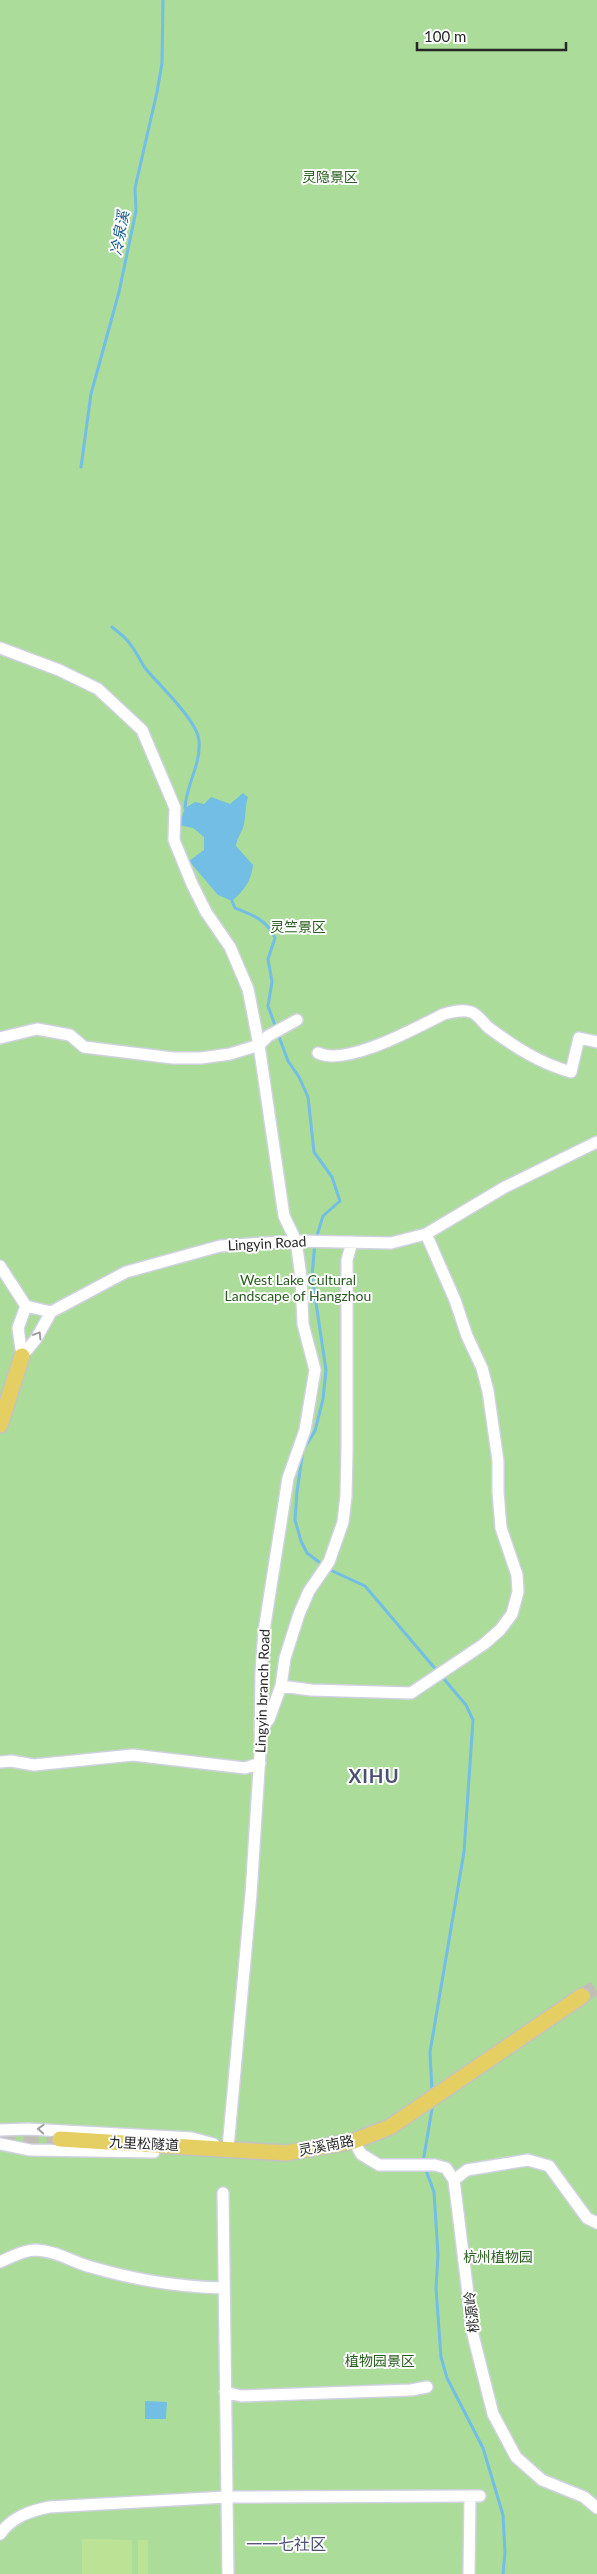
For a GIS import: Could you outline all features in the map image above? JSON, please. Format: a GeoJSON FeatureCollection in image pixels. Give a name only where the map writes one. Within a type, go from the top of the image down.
{"type":"FeatureCollection","features":[{"type":"Feature","properties":{"kind":"main road"},"geometry":{"type":"LineString","coordinates":[[0,1425],[3,1409],[22,1356]]}},
{"type":"Feature","properties":{"kind":"main road","name":"灵溪南路"},"geometry":{"type":"LineString","coordinates":[[228,2148],[286,2153],[354,2141],[390,2127],[582,1996]]}},
{"type":"Feature","properties":{"kind":"main road","name":"九里松隧道"},"geometry":{"type":"LineString","coordinates":[[60,2138],[228,2148]]}},
{"type":"Feature","properties":{"kind":"street","name":"Lingyin branch Road"},"geometry":{"type":"LineString","coordinates":[[0,648],[59,670],[98,689],[142,730],[175,808],[174,840],[192,884],[206,912],[230,947],[248,989],[259,1045],[284,1216],[300,1240],[303,1324],[314,1370],[305,1430],[288,1478],[269,1594],[261,1673],[260,1763],[228,2148]]}},
{"type":"Feature","properties":{"kind":"street"},"geometry":{"type":"LineString","coordinates":[[318,1053],[324,1056],[366,1050],[444,1014],[457,1011],[472,1012],[487,1026],[527,1054],[547,1066],[571,1072],[579,1038],[597,1042]]}},
{"type":"Feature","properties":{"kind":"street"},"geometry":{"type":"LineString","coordinates":[[0,1038],[37,1029],[70,1035],[84,1047],[174,1058],[230,1054],[259,1045],[271,1034],[297,1020]]}},
{"type":"Feature","properties":{"kind":"street","name":"Lingyin Road"},"geometry":{"type":"LineString","coordinates":[[51,1312],[126,1272],[220,1246],[300,1240],[391,1243],[426,1234],[505,1187],[597,1142]]}},
{"type":"Feature","properties":{"kind":"street"},"geometry":{"type":"LineString","coordinates":[[281,1686],[411,1693],[500,1630],[512,1614],[518,1592],[517,1575],[501,1528],[498,1461],[488,1391],[482,1368],[426,1234]]}},
{"type":"Feature","properties":{"kind":"street"},"geometry":{"type":"LineString","coordinates":[[260,1730],[269,1720],[281,1686],[285,1658],[299,1614],[309,1591],[329,1562],[343,1522],[346,1496],[346,1260],[352,1242]]}},
{"type":"Feature","properties":{"kind":"street"},"geometry":{"type":"LineString","coordinates":[[0,1266],[26,1306],[51,1312],[36,1339],[22,1356]]}},
{"type":"Feature","properties":{"kind":"street"},"geometry":{"type":"LineString","coordinates":[[22,1356],[18,1328],[26,1306]]}},
{"type":"Feature","properties":{"kind":"street"},"geometry":{"type":"LineString","coordinates":[[0,1762],[11,1761],[34,1765],[133,1755],[245,1768],[260,1763]]}},
{"type":"Feature","properties":{"kind":"street"},"geometry":{"type":"LineString","coordinates":[[0,2130],[28,2129],[192,2138],[228,2148]]}},
{"type":"Feature","properties":{"kind":"street"},"geometry":{"type":"LineString","coordinates":[[354,2141],[361,2154],[379,2165],[431,2165],[446,2168],[454,2180],[467,2170],[528,2160],[549,2166],[587,2218],[597,2223]]}},
{"type":"Feature","properties":{"kind":"street"},"geometry":{"type":"LineString","coordinates":[[0,2144],[30,2150],[186,2152],[228,2148]]}},
{"type":"Feature","properties":{"kind":"street","name":"桃源岭"},"geometry":{"type":"LineString","coordinates":[[454,2180],[472,2336],[493,2414],[516,2457],[542,2480],[584,2497],[597,2508]]}},
{"type":"Feature","properties":{"kind":"street"},"geometry":{"type":"LineString","coordinates":[[223,2193],[228,2574]]}},
{"type":"Feature","properties":{"kind":"street"},"geometry":{"type":"LineString","coordinates":[[0,2262],[15,2255],[34,2250],[67,2256],[89,2267],[153,2282],[224,2288]]}},
{"type":"Feature","properties":{"kind":"street"},"geometry":{"type":"LineString","coordinates":[[225,2392],[241,2396],[411,2390],[427,2387]]}},
{"type":"Feature","properties":{"kind":"street"},"geometry":{"type":"LineString","coordinates":[[0,2534],[7,2524],[32,2511],[49,2507],[226,2497],[475,2496],[469,2574]]}},
{"type":"Feature","properties":{"kind":"green space","name":"灵竺景区"},"geometry":{"type":"Polygon","coordinates":[[[0,0],[597,0],[597,2574],[0,2574],[0,0]]]}},
{"type":"Feature","properties":{"kind":"green space"},"geometry":{"type":"Polygon","coordinates":[[[82,2539],[132,2540],[132,2574],[82,2574],[82,2539]]]}},
{"type":"Feature","properties":{"kind":"green space"},"geometry":{"type":"Polygon","coordinates":[[[138,2540],[148,2540],[148,2574],[138,2574],[138,2540]]]}},
{"type":"Feature","properties":{"kind":"water"},"geometry":{"type":"Polygon","coordinates":[[[243,793],[248,797],[244,824],[236,846],[253,865],[251,876],[246,885],[232,901],[218,895],[189,861],[204,850],[204,837],[193,828],[179,825],[185,808],[195,802],[204,804],[211,797],[230,804],[243,793]]]}},
{"type":"Feature","properties":{"kind":"water"},"geometry":{"type":"Polygon","coordinates":[[[145,2401],[167,2402],[166,2419],[145,2419],[145,2401]]]}},
{"type":"Feature","properties":{"kind":"waterway","name":"冷泉溪"},"geometry":{"type":"LineString","coordinates":[[81,467],[91,394],[119,292],[136,211],[135,188],[157,92],[162,63],[163,0]]}},
{"type":"Feature","properties":{"kind":"waterway"},"geometry":{"type":"LineString","coordinates":[[112,627],[129,642],[145,668],[177,703],[197,733],[199,741],[198,758],[185,808]]}},
{"type":"Feature","properties":{"kind":"waterway"},"geometry":{"type":"LineString","coordinates":[[232,901],[235,908],[264,922],[275,938],[268,959],[272,982],[268,1006],[276,1028]]}},
{"type":"Feature","properties":{"kind":"waterway"},"geometry":{"type":"LineString","coordinates":[[278,1034],[288,1061],[299,1077],[308,1097],[314,1152],[332,1177],[340,1201],[323,1216],[315,1242],[312,1276],[326,1370],[323,1399],[315,1431],[303,1450],[295,1520],[301,1541],[307,1553],[323,1565]]}},
{"type":"Feature","properties":{"kind":"waterway"},"geometry":{"type":"LineString","coordinates":[[328,1569],[365,1586],[466,1705],[473,1720],[464,1852],[430,2052],[432,2092]]}},
{"type":"Feature","properties":{"kind":"waterway"},"geometry":{"type":"LineString","coordinates":[[433,2103],[423,2162],[434,2192],[438,2255],[436,2288],[441,2357],[447,2378],[483,2448],[503,2515],[505,2552],[503,2574]]}},
{"type":"Feature","properties":{"kind":"tunnel"},"geometry":{"type":"LineString","coordinates":[[582,1996],[597,1987]]}},
{"type":"Feature","properties":{"kind":"tunnel"},"geometry":{"type":"LineString","coordinates":[[1,2133],[60,2139]]}},
{"type":"Feature","properties":{"kind":"district","name":"XIHU"},"geometry":{"type":"Point","coordinates":[374,1775]}},
{"type":"Feature","properties":{"kind":"district","name":"一一七社区"},"geometry":{"type":"Point","coordinates":[286,2543]}},
{"type":"Feature","properties":{"kind":"park label","name":"灵隐景区"},"geometry":{"type":"Point","coordinates":[330,176]}},
{"type":"Feature","properties":{"kind":"park label","name":"West Lake Cultural Landscape of Hangzhou"},"geometry":{"type":"Point","coordinates":[298,1288]}},
{"type":"Feature","properties":{"kind":"park label","name":"杭州植物园"},"geometry":{"type":"Point","coordinates":[498,2256]}},
{"type":"Feature","properties":{"kind":"park label","name":"植物园景区"},"geometry":{"type":"Point","coordinates":[380,2360]}}]}
